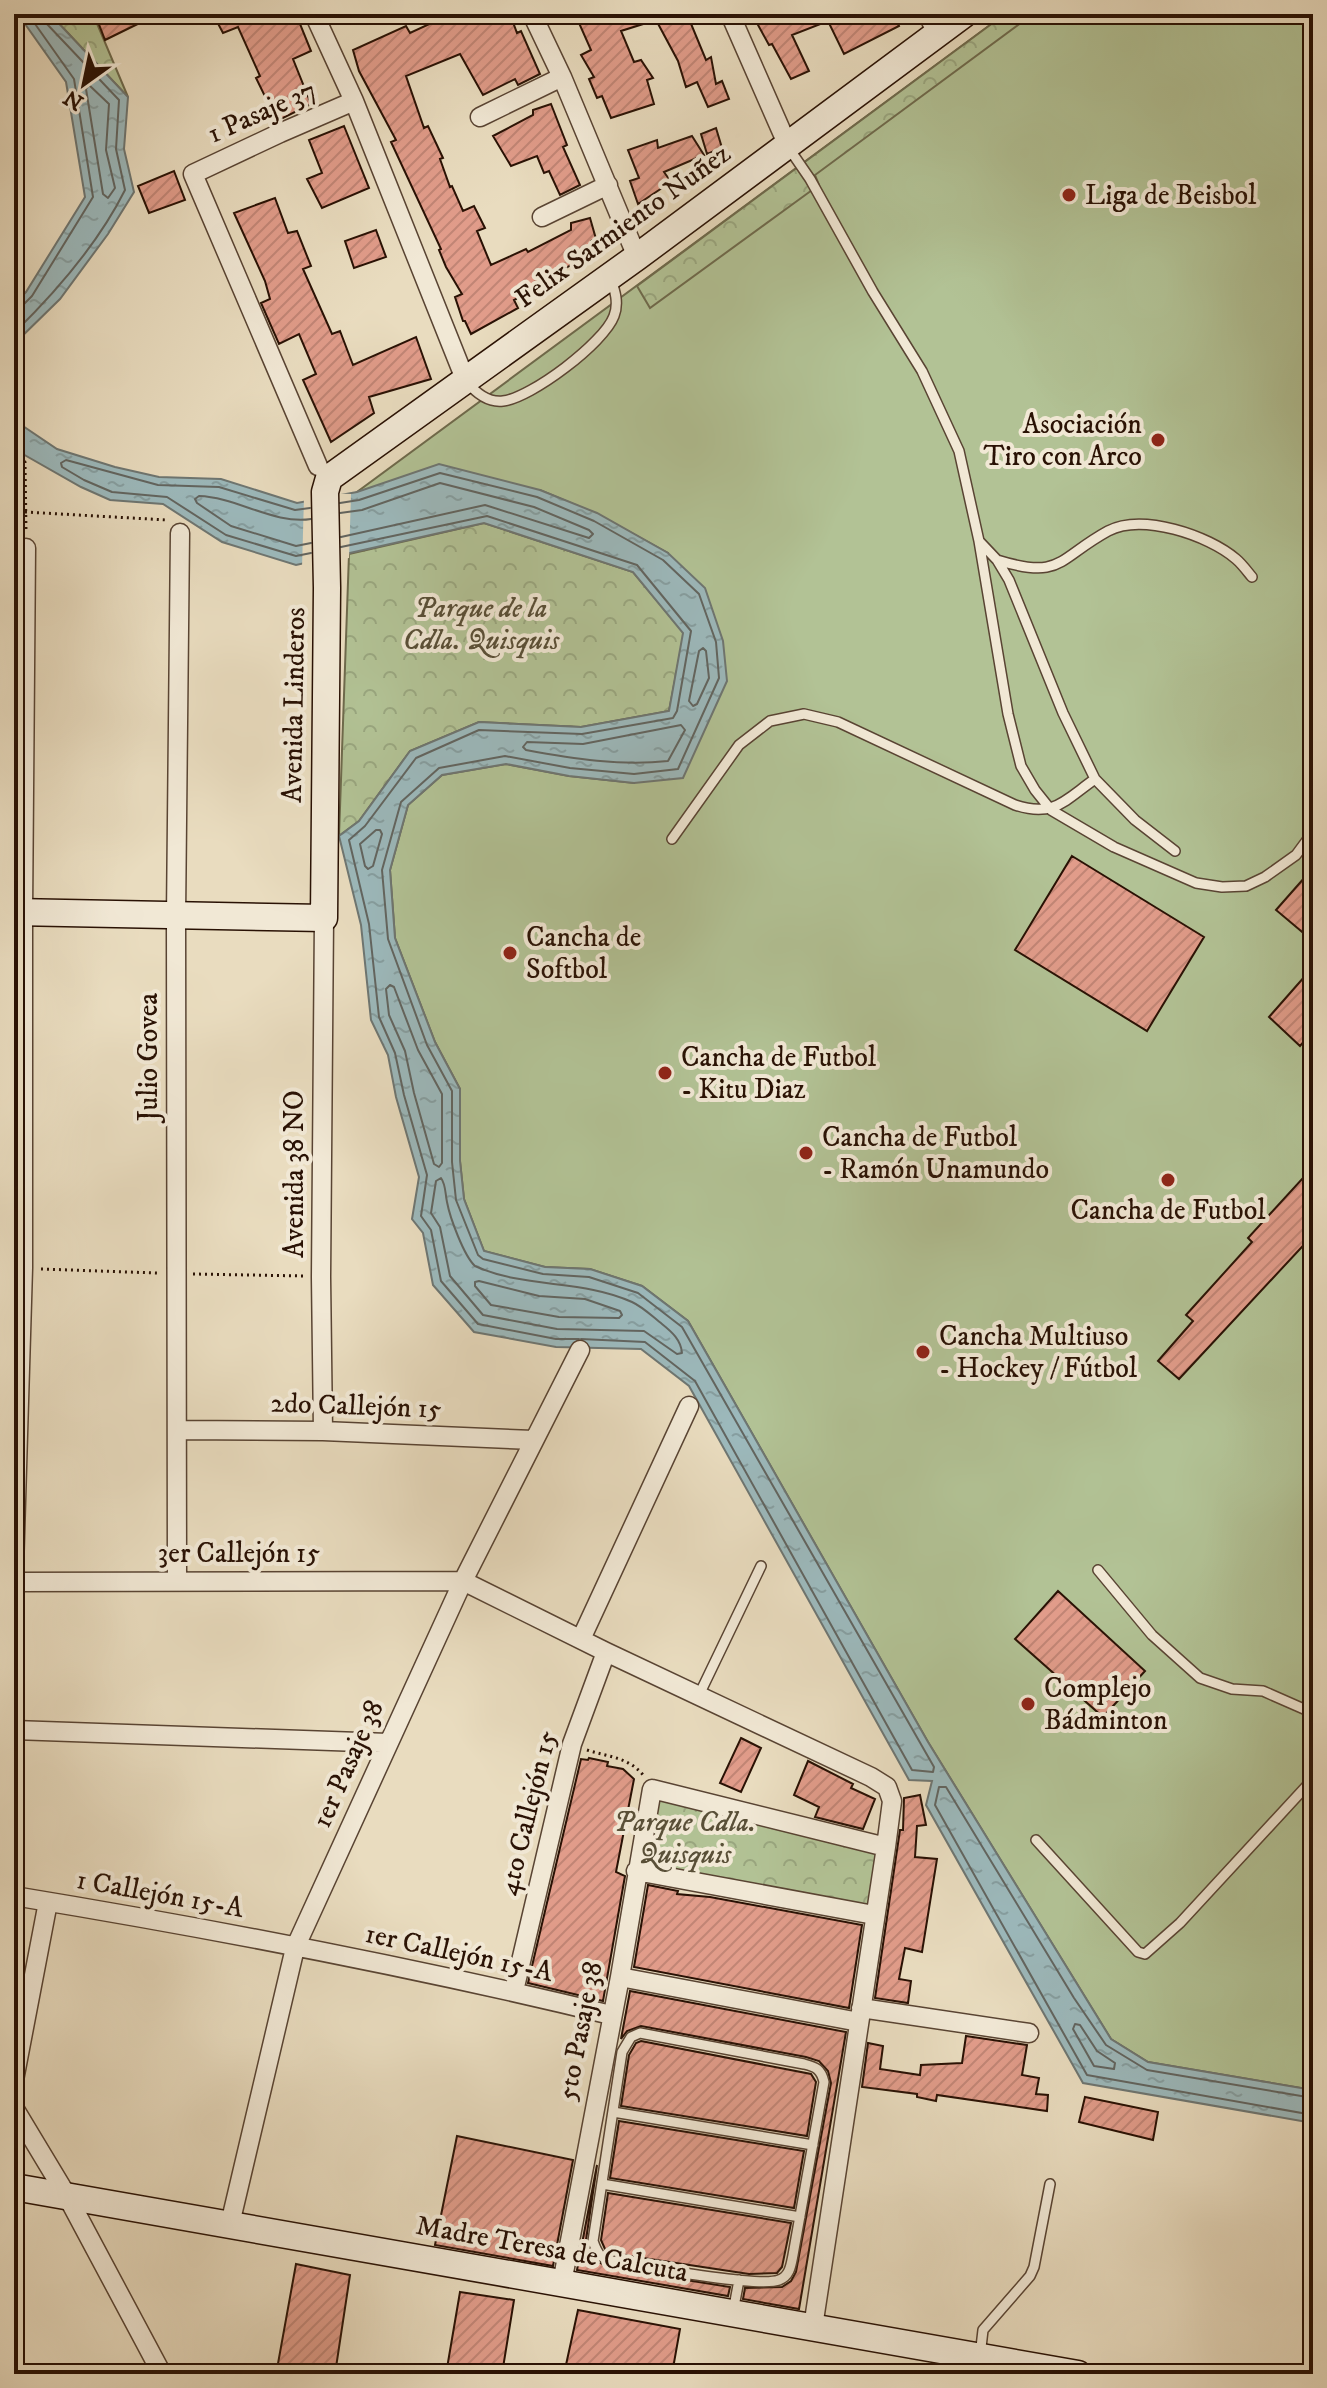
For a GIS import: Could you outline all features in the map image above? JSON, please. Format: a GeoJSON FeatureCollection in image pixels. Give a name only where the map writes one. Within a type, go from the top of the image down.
{"type":"FeatureCollection","features":[{"type":"Feature","properties":{"kind":"street"},"geometry":{"type":"LineString","coordinates":[[314,14],[354,101],[465,379]]}},
{"type":"Feature","properties":{"kind":"street"},"geometry":{"type":"LineString","coordinates":[[532,14],[562,77],[637,257]]}},
{"type":"Feature","properties":{"kind":"street"},"geometry":{"type":"LineString","coordinates":[[730,14],[788,146]]}},
{"type":"Feature","properties":{"kind":"street","name":"Felix Sarmiento Nuñez"},"geometry":{"type":"LineString","coordinates":[[325,492],[329,478],[788,146],[932,25],[964,14]]}},
{"type":"Feature","properties":{"kind":"street"},"geometry":{"type":"LineString","coordinates":[[480,117],[562,77]]}},
{"type":"Feature","properties":{"kind":"street","name":"1 Pasaje 37"},"geometry":{"type":"LineString","coordinates":[[318,466],[193,174],[354,101]]}},
{"type":"Feature","properties":{"kind":"street"},"geometry":{"type":"LineString","coordinates":[[542,217],[608,185]]}},
{"type":"Feature","properties":{"kind":"street","name":"Avenida Linderos"},"geometry":{"type":"LineString","coordinates":[[324,918],[325,492]]}},
{"type":"Feature","properties":{"kind":"street","name":"Julio Govea"},"geometry":{"type":"LineString","coordinates":[[177,1581],[176,916],[180,533]]}},
{"type":"Feature","properties":{"kind":"street"},"geometry":{"type":"LineString","coordinates":[[14,1568],[19,1268],[18,912],[26,548]]}},
{"type":"Feature","properties":{"kind":"street"},"geometry":{"type":"LineString","coordinates":[[18,912],[324,918]]}},
{"type":"Feature","properties":{"kind":"street","name":"Avenida 38 NO"},"geometry":{"type":"LineString","coordinates":[[323,1431],[324,918]]}},
{"type":"Feature","properties":{"kind":"street","name":"1er Pasaje 38"},"geometry":{"type":"LineString","coordinates":[[230,2224],[295,1948],[463,1581],[580,1350]]}},
{"type":"Feature","properties":{"kind":"street"},"geometry":{"type":"LineString","coordinates":[[581,1639],[689,1406]]}},
{"type":"Feature","properties":{"kind":"street","name":"2do Callejón 15"},"geometry":{"type":"LineString","coordinates":[[177,1430],[323,1431],[533,1440]]}},
{"type":"Feature","properties":{"kind":"street"},"geometry":{"type":"LineString","coordinates":[[463,1581],[887,1787],[892,1801],[886,1847],[813,2327]]}},
{"type":"Feature","properties":{"kind":"street","name":"3er Callejón 15"},"geometry":{"type":"LineString","coordinates":[[14,1582],[463,1581]]}},
{"type":"Feature","properties":{"kind":"street","name":"4to Callejón 15"},"geometry":{"type":"LineString","coordinates":[[514,1991],[572,1744],[606,1652]]}},
{"type":"Feature","properties":{"kind":"street"},"geometry":{"type":"LineString","coordinates":[[14,1730],[388,1743]]}},
{"type":"Feature","properties":{"kind":"street"},"geometry":{"type":"LineString","coordinates":[[652,1789],[886,1847]]}},
{"type":"Feature","properties":{"kind":"street","name":"5to Pasaje 38"},"geometry":{"type":"LineString","coordinates":[[562,2283],[652,1789]]}},
{"type":"Feature","properties":{"kind":"street"},"geometry":{"type":"LineString","coordinates":[[636,1871],[874,1915]]}},
{"type":"Feature","properties":{"kind":"street","name":"1 Callejón 15-A"},"geometry":{"type":"LineString","coordinates":[[14,1896],[295,1948]]}},
{"type":"Feature","properties":{"kind":"street"},"geometry":{"type":"LineString","coordinates":[[14,2080],[48,1902]]}},
{"type":"Feature","properties":{"kind":"street","name":"1er Callejón 15-A"},"geometry":{"type":"LineString","coordinates":[[295,1948],[514,1991],[611,2015]]}},
{"type":"Feature","properties":{"kind":"street"},"geometry":{"type":"LineString","coordinates":[[620,1977],[860,2015],[1029,2033]]}},
{"type":"Feature","properties":{"kind":"street"},"geometry":{"type":"LineString","coordinates":[[14,2097],[14,2108],[67,2196],[162,2374]]}},
{"type":"Feature","properties":{"kind":"street","name":"Madre Teresa de Calcuta"},"geometry":{"type":"LineString","coordinates":[[14,2187],[813,2327],[979,2365],[1078,2374]]}},
{"type":"Feature","properties":{"kind":"lane"},"geometry":{"type":"LineString","coordinates":[[788,146],[922,371],[959,451],[979,541],[1008,714],[1021,766],[1035,790],[1051,810],[1114,847],[1196,883],[1222,887],[1246,886],[1272,873],[1296,855],[1313,832]]}},
{"type":"Feature","properties":{"kind":"lane"},"geometry":{"type":"LineString","coordinates":[[465,379],[481,396],[504,401],[533,388],[573,362],[607,330],[615,314],[616,294],[610,276]]}},
{"type":"Feature","properties":{"kind":"lane"},"geometry":{"type":"LineString","coordinates":[[997,560],[1043,569],[1060,564],[1110,530],[1152,525],[1173,528],[1219,547],[1236,559],[1252,577]]}},
{"type":"Feature","properties":{"kind":"lane"},"geometry":{"type":"LineString","coordinates":[[979,541],[997,560],[1015,594],[1063,713],[1095,779],[1135,820],[1175,851]]}},
{"type":"Feature","properties":{"kind":"lane"},"geometry":{"type":"LineString","coordinates":[[672,839],[739,745],[770,721],[804,714],[838,722],[1030,810],[1051,810],[1095,779]]}},
{"type":"Feature","properties":{"kind":"lane"},"geometry":{"type":"LineString","coordinates":[[699,1695],[761,1566]]}},
{"type":"Feature","properties":{"kind":"lane"},"geometry":{"type":"LineString","coordinates":[[1098,1570],[1152,1635],[1200,1678],[1232,1689],[1263,1691],[1313,1713]]}},
{"type":"Feature","properties":{"kind":"lane"},"geometry":{"type":"LineString","coordinates":[[1036,1840],[1138,1952],[1145,1954],[1180,1923],[1313,1779]]}},
{"type":"Feature","properties":{"kind":"lane"},"geometry":{"type":"LineString","coordinates":[[640,2033],[817,2067],[822,2072],[824,2082],[790,2270],[784,2277],[775,2282],[739,2280],[602,2258],[593,2241],[613,2112],[622,2052],[631,2037],[640,2033]]}},
{"type":"Feature","properties":{"kind":"lane"},"geometry":{"type":"LineString","coordinates":[[613,2112],[813,2145]]}},
{"type":"Feature","properties":{"kind":"lane"},"geometry":{"type":"LineString","coordinates":[[602,2184],[800,2217]]}},
{"type":"Feature","properties":{"kind":"lane"},"geometry":{"type":"LineString","coordinates":[[979,2365],[983,2330],[1030,2276],[1034,2267],[1050,2184]]}},
{"type":"Feature","properties":{"kind":"lane"},"geometry":{"type":"LineString","coordinates":[[732,2313],[739,2280]]}},
{"type":"Feature","properties":{"kind":"path"},"geometry":{"type":"LineString","coordinates":[[14,455],[25,462],[26,548]]}},
{"type":"Feature","properties":{"kind":"path"},"geometry":{"type":"LineString","coordinates":[[25,512],[170,520],[180,533]]}},
{"type":"Feature","properties":{"kind":"path"},"geometry":{"type":"LineString","coordinates":[[572,1744],[604,1756],[618,1756],[641,1771],[652,1789]]}},
{"type":"Feature","properties":{"kind":"green space"},"geometry":{"type":"Polygon","coordinates":[[[93,14],[128,97],[51,15],[93,14]]]}},
{"type":"Feature","properties":{"kind":"green space"},"geometry":{"type":"Polygon","coordinates":[[[1005,14],[1313,14],[1313,2090],[1148,2062],[1111,2039],[928,1742],[688,1321],[642,1286],[590,1269],[545,1267],[484,1251],[464,1199],[460,1161],[460,1089],[435,1042],[395,938],[390,870],[408,805],[442,775],[506,764],[569,776],[634,783],[668,553],[597,514],[540,490],[357,492],[1005,14]]]}},
{"type":"Feature","properties":{"kind":"green space"},"geometry":{"type":"Polygon","coordinates":[[[1005,14],[1033,14],[815,175],[819,185],[650,308],[637,286],[1005,14]]]}},
{"type":"Feature","properties":{"kind":"green space","name":"Parque de la Cdla. Quisquis"},"geometry":{"type":"Polygon","coordinates":[[[484,523],[633,572],[684,633],[669,711],[581,727],[479,722],[410,751],[359,821],[339,836],[349,554],[484,523]]]}},
{"type":"Feature","properties":{"kind":"green space","name":"Parque Cdla. Quisquis"},"geometry":{"type":"Polygon","coordinates":[[[652,1789],[886,1847],[874,1915],[636,1871],[652,1789]]]}},
{"type":"Feature","properties":{"kind":"water"},"geometry":{"type":"Polygon","coordinates":[[[18,14],[50,14],[128,97],[124,149],[134,192],[108,234],[60,299],[14,344],[14,304],[26,292],[85,197],[66,82],[18,14]]]}},
{"type":"Feature","properties":{"kind":"water"},"geometry":{"type":"Polygon","coordinates":[[[14,420],[57,449],[115,467],[159,477],[221,479],[297,503],[357,492],[439,464],[540,490],[597,513],[668,553],[705,588],[723,641],[727,681],[683,778],[634,783],[569,776],[506,764],[442,775],[408,805],[390,870],[395,938],[435,1042],[460,1089],[460,1161],[464,1199],[484,1251],[545,1267],[590,1269],[642,1286],[688,1321],[928,1742],[1111,2039],[1148,2062],[1313,2090],[1313,2123],[1083,2083],[926,1805],[932,1781],[909,1780],[689,1386],[641,1349],[556,1347],[474,1332],[433,1285],[423,1233],[412,1219],[419,1177],[396,1097],[388,1055],[371,1020],[361,925],[339,836],[359,821],[410,751],[479,722],[581,727],[669,711],[683,633],[633,572],[484,523],[296,565],[222,542],[163,504],[110,500],[14,449],[14,420]]]}},
{"type":"Feature","properties":{"kind":"pier"},"geometry":{"type":"Polygon","coordinates":[[[327,493],[351,494],[349,558],[302,568],[304,497],[327,493]]]}},
{"type":"Feature","properties":{"kind":"building"},"geometry":{"type":"Polygon","coordinates":[[[95,14],[158,14],[105,40],[95,14]]]}},
{"type":"Feature","properties":{"kind":"building"},"geometry":{"type":"Polygon","coordinates":[[[213,14],[296,14],[311,51],[293,59],[311,104],[277,121],[256,78],[260,76],[238,27],[223,33],[213,14]]]}},
{"type":"Feature","properties":{"kind":"building"},"geometry":{"type":"Polygon","coordinates":[[[451,14],[510,14],[540,74],[518,85],[515,79],[483,95],[460,54],[406,76],[424,128],[428,126],[443,158],[440,159],[450,187],[463,211],[474,206],[485,228],[477,231],[491,265],[526,249],[528,252],[571,230],[571,223],[590,218],[596,239],[591,241],[593,252],[580,254],[583,261],[543,281],[545,285],[514,300],[518,308],[471,334],[455,297],[462,294],[446,267],[441,249],[391,142],[396,140],[359,71],[353,50],[406,26],[410,33],[451,14]]]}},
{"type":"Feature","properties":{"kind":"building"},"geometry":{"type":"Polygon","coordinates":[[[575,14],[687,14],[706,60],[711,57],[716,84],[722,81],[729,99],[708,107],[697,82],[686,87],[678,61],[656,20],[621,31],[634,62],[641,60],[653,78],[647,80],[654,104],[611,118],[602,96],[597,98],[589,79],[594,77],[581,55],[591,50],[575,14]]]}},
{"type":"Feature","properties":{"kind":"building"},"geometry":{"type":"Polygon","coordinates":[[[752,14],[894,14],[899,26],[844,54],[828,21],[792,35],[809,71],[791,79],[752,14]]]}},
{"type":"Feature","properties":{"kind":"building"},"geometry":{"type":"Polygon","coordinates":[[[551,104],[567,145],[563,147],[580,185],[560,195],[549,171],[544,173],[537,156],[511,166],[493,136],[533,115],[533,110],[551,104]]]}},
{"type":"Feature","properties":{"kind":"building"},"geometry":{"type":"Polygon","coordinates":[[[344,126],[369,188],[322,208],[307,179],[322,173],[309,140],[344,126]]]}},
{"type":"Feature","properties":{"kind":"building"},"geometry":{"type":"Polygon","coordinates":[[[716,128],[722,148],[707,154],[701,134],[716,128]]]}},
{"type":"Feature","properties":{"kind":"building"},"geometry":{"type":"Polygon","coordinates":[[[692,136],[704,155],[664,172],[671,182],[638,204],[630,181],[639,178],[628,150],[657,140],[658,148],[692,136]]]}},
{"type":"Feature","properties":{"kind":"building"},"geometry":{"type":"Polygon","coordinates":[[[174,171],[185,200],[149,213],[138,186],[174,171]]]}},
{"type":"Feature","properties":{"kind":"building"},"geometry":{"type":"Polygon","coordinates":[[[275,198],[288,233],[297,231],[311,266],[303,269],[332,334],[340,331],[353,365],[416,337],[431,379],[369,397],[374,413],[331,442],[303,380],[316,374],[299,334],[279,344],[261,303],[270,299],[265,281],[234,213],[275,198]]]}},
{"type":"Feature","properties":{"kind":"building"},"geometry":{"type":"Polygon","coordinates":[[[376,230],[386,257],[354,268],[345,241],[376,230]]]}},
{"type":"Feature","properties":{"kind":"building"},"geometry":{"type":"Polygon","coordinates":[[[1072,856],[1204,937],[1147,1031],[1015,950],[1072,856]]]}},
{"type":"Feature","properties":{"kind":"building"},"geometry":{"type":"Polygon","coordinates":[[[1313,868],[1313,941],[1276,910],[1313,868]]]}},
{"type":"Feature","properties":{"kind":"building"},"geometry":{"type":"Polygon","coordinates":[[[1313,967],[1313,1031],[1300,1046],[1269,1017],[1313,967]]]}},
{"type":"Feature","properties":{"kind":"building"},"geometry":{"type":"Polygon","coordinates":[[[1313,1167],[1313,1235],[1179,1379],[1158,1361],[1193,1321],[1186,1315],[1252,1242],[1248,1238],[1313,1167]]]}},
{"type":"Feature","properties":{"kind":"building"},"geometry":{"type":"Polygon","coordinates":[[[1058,1591],[1145,1671],[1103,1717],[1015,1639],[1058,1591]]]}},
{"type":"Feature","properties":{"kind":"building"},"geometry":{"type":"Polygon","coordinates":[[[741,1738],[761,1748],[741,1792],[720,1783],[741,1738]]]}},
{"type":"Feature","properties":{"kind":"building"},"geometry":{"type":"Polygon","coordinates":[[[589,1758],[623,1769],[634,1779],[616,1872],[625,1876],[603,2001],[528,1983],[581,1759],[589,1758]]]}},
{"type":"Feature","properties":{"kind":"building"},"geometry":{"type":"Polygon","coordinates":[[[808,1761],[875,1799],[863,1829],[815,1817],[819,1807],[794,1795],[808,1761]]]}},
{"type":"Feature","properties":{"kind":"building"},"geometry":{"type":"Polygon","coordinates":[[[920,1795],[926,1825],[917,1826],[915,1857],[937,1859],[922,1952],[905,1948],[899,1979],[911,1981],[908,2003],[875,1998],[900,1830],[903,1830],[904,1798],[920,1795]]]}},
{"type":"Feature","properties":{"kind":"building"},"geometry":{"type":"Polygon","coordinates":[[[648,1885],[678,1891],[677,1894],[710,1897],[862,1925],[849,2008],[634,1967],[648,1885]]]}},
{"type":"Feature","properties":{"kind":"building"},"geometry":{"type":"Polygon","coordinates":[[[630,1991],[846,2032],[799,2309],[743,2299],[745,2288],[782,2287],[791,2281],[796,2272],[831,2083],[828,2071],[819,2061],[806,2057],[641,2026],[627,2031],[621,2039],[630,1991]]]}},
{"type":"Feature","properties":{"kind":"building"},"geometry":{"type":"Polygon","coordinates":[[[966,2036],[1027,2045],[1022,2075],[1039,2078],[1036,2094],[1048,2095],[1047,2111],[937,2095],[936,2101],[917,2097],[917,2094],[862,2087],[868,2043],[883,2046],[880,2069],[920,2075],[921,2065],[962,2063],[966,2036]]]}},
{"type":"Feature","properties":{"kind":"building"},"geometry":{"type":"Polygon","coordinates":[[[641,2041],[811,2074],[816,2082],[807,2136],[621,2106],[629,2055],[636,2043],[641,2041]]]}},
{"type":"Feature","properties":{"kind":"building"},"geometry":{"type":"Polygon","coordinates":[[[1085,2097],[1158,2112],[1153,2140],[1079,2122],[1085,2097]]]}},
{"type":"Feature","properties":{"kind":"building"},"geometry":{"type":"Polygon","coordinates":[[[619,2121],[804,2151],[794,2208],[610,2178],[619,2121]]]}},
{"type":"Feature","properties":{"kind":"building"},"geometry":{"type":"Polygon","coordinates":[[[457,2136],[573,2160],[553,2266],[435,2245],[457,2136]]]}},
{"type":"Feature","properties":{"kind":"building"},"geometry":{"type":"Polygon","coordinates":[[[597,2165],[586,2240],[594,2260],[611,2268],[730,2287],[728,2296],[577,2270],[597,2165]]]}},
{"type":"Feature","properties":{"kind":"building"},"geometry":{"type":"Polygon","coordinates":[[[608,2193],[791,2223],[782,2267],[777,2273],[749,2274],[610,2253],[601,2240],[608,2193]]]}},
{"type":"Feature","properties":{"kind":"building"},"geometry":{"type":"Polygon","coordinates":[[[296,2264],[350,2275],[335,2374],[299,2374],[277,2369],[296,2264]]]}},
{"type":"Feature","properties":{"kind":"building"},"geometry":{"type":"Polygon","coordinates":[[[460,2292],[514,2300],[502,2374],[446,2374],[460,2292]]]}},
{"type":"Feature","properties":{"kind":"building"},"geometry":{"type":"Polygon","coordinates":[[[578,2310],[680,2329],[672,2374],[564,2374],[578,2310]]]}},
{"type":"Feature","properties":{"kind":"place","name":"Liga de Beisbol"},"geometry":{"type":"Point","coordinates":[1069,195]}},
{"type":"Feature","properties":{"kind":"place","name":"Asociación Tiro con Arco"},"geometry":{"type":"Point","coordinates":[1158,440]}},
{"type":"Feature","properties":{"kind":"place","name":"Cancha de Softbol"},"geometry":{"type":"Point","coordinates":[510,953]}},
{"type":"Feature","properties":{"kind":"place","name":"Cancha de Futbol - Kitu Diaz"},"geometry":{"type":"Point","coordinates":[665,1073]}},
{"type":"Feature","properties":{"kind":"place","name":"Cancha de Futbol - Ramón Unamundo"},"geometry":{"type":"Point","coordinates":[806,1153]}},
{"type":"Feature","properties":{"kind":"place","name":"Cancha de Futbol"},"geometry":{"type":"Point","coordinates":[1168,1180]}},
{"type":"Feature","properties":{"kind":"place","name":"Cancha Multiuso - Hockey / Fútbol"},"geometry":{"type":"Point","coordinates":[923,1352]}},
{"type":"Feature","properties":{"kind":"place","name":"Complejo Bádminton"},"geometry":{"type":"Point","coordinates":[1028,1704]}}]}
